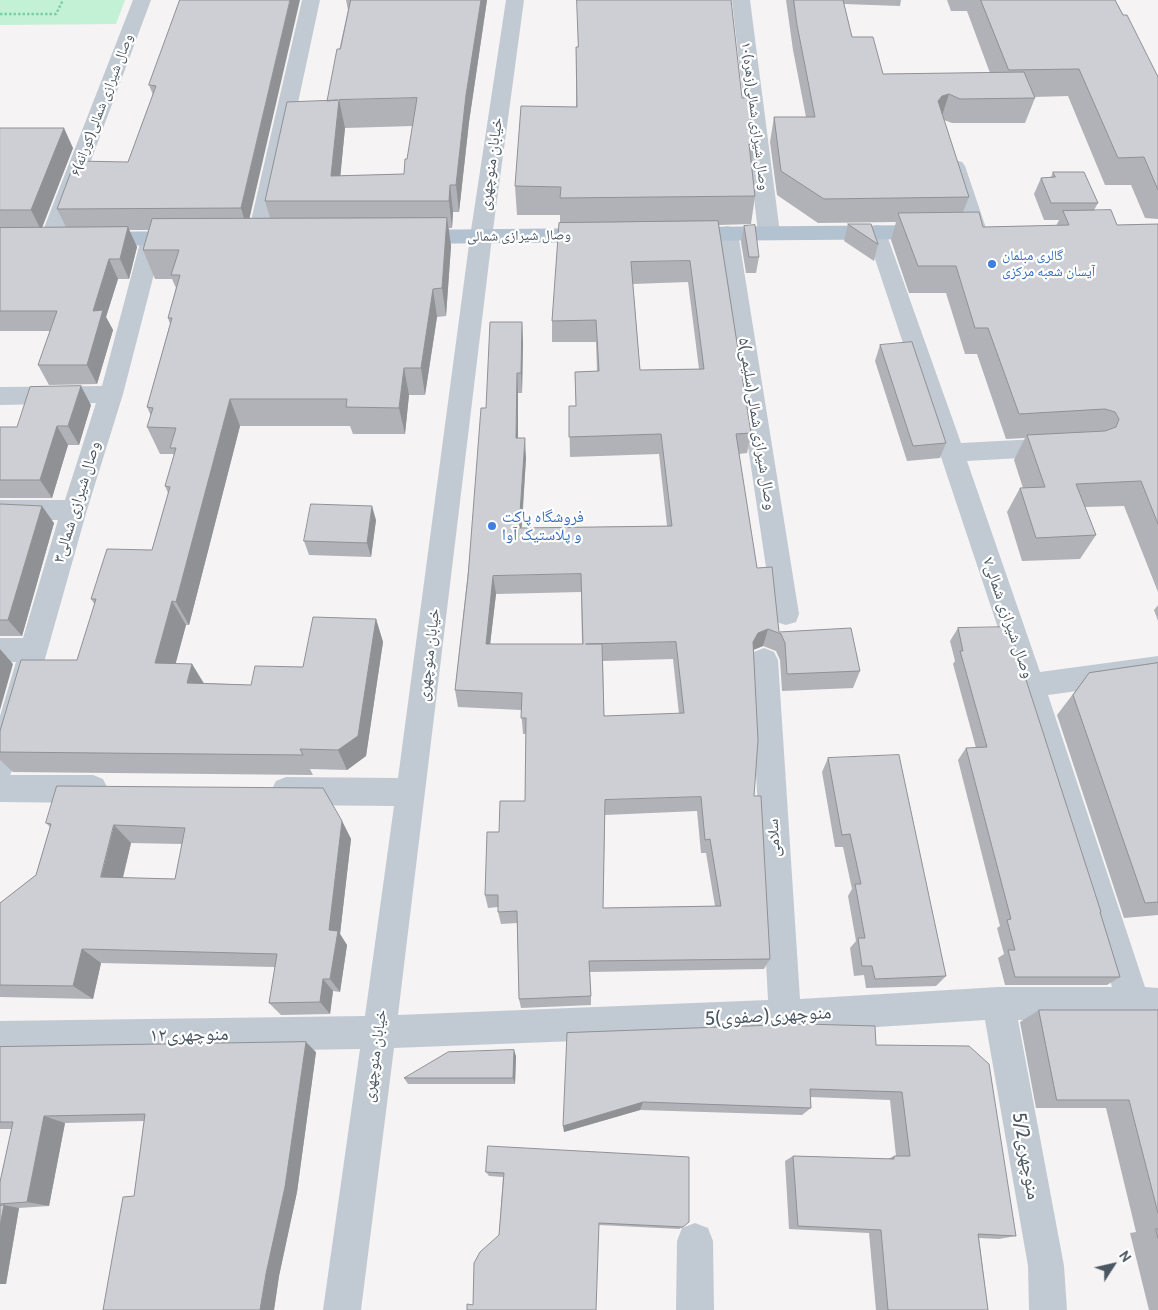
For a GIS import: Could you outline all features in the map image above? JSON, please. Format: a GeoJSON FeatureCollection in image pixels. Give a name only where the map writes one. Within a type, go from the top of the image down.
{"type":"FeatureCollection","features":[{"type":"Feature","properties":{"kind":"main road"},"geometry":{"type":"LineString","coordinates":[[668,234],[968,231]]}},
{"type":"Feature","properties":{"kind":"main road","name":"وصال شیرازی شمالی"},"geometry":{"type":"LineString","coordinates":[[394,237],[619,235]]}},
{"type":"Feature","properties":{"kind":"main road"},"geometry":{"type":"LineString","coordinates":[[58,239],[200,238]]}},
{"type":"Feature","properties":{"kind":"street","name":"۶وصال شیرازی شمالی(کورانه)"},"geometry":{"type":"LineString","coordinates":[[58,239],[142,0]]}},
{"type":"Feature","properties":{"kind":"street"},"geometry":{"type":"LineString","coordinates":[[258,238],[311,0]]}},
{"type":"Feature","properties":{"kind":"street","name":"خیابان منوچهری"},"geometry":{"type":"LineString","coordinates":[[342,1310],[378,1032],[412,792],[481,237],[515,0]]}},
{"type":"Feature","properties":{"kind":"street","name":"۱۰وصال شیرازی شمالی(زهره)"},"geometry":{"type":"LineString","coordinates":[[740,0],[769,233]]}},
{"type":"Feature","properties":{"kind":"street"},"geometry":{"type":"LineString","coordinates":[[948,146],[968,231]]}},
{"type":"Feature","properties":{"kind":"street","name":"وصال شیرازی شمالی۷"},"geometry":{"type":"LineString","coordinates":[[877,232],[1031,685],[1146,1005]]}},
{"type":"Feature","properties":{"kind":"street","name":"۵وصال شیرازی شمالی(سلیمی)"},"geometry":{"type":"LineString","coordinates":[[727,233],[786,614]]}},
{"type":"Feature","properties":{"kind":"street","name":"وصال شیرازی شمالی۳"},"geometry":{"type":"LineString","coordinates":[[0,765],[74,510],[111,394],[152,239]]}},
{"type":"Feature","properties":{"kind":"street"},"geometry":{"type":"LineString","coordinates":[[0,396],[111,394]]}},
{"type":"Feature","properties":{"kind":"street"},"geometry":{"type":"LineString","coordinates":[[952,454],[1080,445]]}},
{"type":"Feature","properties":{"kind":"street"},"geometry":{"type":"LineString","coordinates":[[0,510],[74,510]]}},
{"type":"Feature","properties":{"kind":"street"},"geometry":{"type":"LineString","coordinates":[[0,650],[33,650]]}},
{"type":"Feature","properties":{"kind":"street","name":"سلامی"},"geometry":{"type":"LineString","coordinates":[[764,660],[784,1016]]}},
{"type":"Feature","properties":{"kind":"street"},"geometry":{"type":"LineString","coordinates":[[1031,685],[1158,668]]}},
{"type":"Feature","properties":{"kind":"street"},"geometry":{"type":"LineString","coordinates":[[0,788],[118,789]]}},
{"type":"Feature","properties":{"kind":"street"},"geometry":{"type":"LineString","coordinates":[[255,790],[412,792]]}},
{"type":"Feature","properties":{"kind":"street","name":"5منوچهری(صفوی)"},"geometry":{"type":"LineString","coordinates":[[378,1032],[784,1016],[998,1003],[1146,1005]]}},
{"type":"Feature","properties":{"kind":"street","name":"5/2منوچهری"},"geometry":{"type":"LineString","coordinates":[[998,1003],[1046,1266],[1048,1310]]}},
{"type":"Feature","properties":{"kind":"street","name":"منوچهری۱۲"},"geometry":{"type":"LineString","coordinates":[[0,1038],[378,1032]]}},
{"type":"Feature","properties":{"kind":"street"},"geometry":{"type":"LineString","coordinates":[[695,1240],[695,1310]]}},
{"type":"Feature","properties":{"kind":"path"},"geometry":{"type":"LineString","coordinates":[[0,14],[56,14],[63,0]]}},
{"type":"Feature","properties":{"kind":"green space"},"geometry":{"type":"Polygon","coordinates":[[[0,0],[125,0],[116,24],[0,25],[0,0]]]}},
{"type":"Feature","properties":{"kind":"building"},"geometry":{"type":"Polygon","coordinates":[[[180,0],[290,0],[241,208],[57,209],[75,161],[128,162],[156,86],[149,85],[180,0]]]}},
{"type":"Feature","properties":{"kind":"building"},"geometry":{"type":"Polygon","coordinates":[[[351,0],[481,0],[466,95],[456,185],[450,185],[449,201],[265,201],[287,102],[327,100],[337,49],[340,49],[351,0]],[[417,98],[339,100],[331,176],[404,174],[405,159],[407,159],[417,98]]]}},
{"type":"Feature","properties":{"kind":"building"},"geometry":{"type":"Polygon","coordinates":[[[577,0],[731,0],[742,98],[748,98],[754,148],[749,144],[755,196],[560,198],[561,187],[515,186],[521,106],[577,107],[577,0]]]}},
{"type":"Feature","properties":{"kind":"building"},"geometry":{"type":"Polygon","coordinates":[[[794,0],[843,0],[852,37],[873,37],[883,74],[1024,72],[1035,98],[960,99],[949,94],[942,96],[938,101],[969,197],[824,199],[781,171],[774,117],[815,117],[794,0]]]}},
{"type":"Feature","properties":{"kind":"building"},"geometry":{"type":"Polygon","coordinates":[[[981,0],[1115,0],[1123,15],[1127,15],[1158,77],[1158,190],[1144,157],[1118,158],[1079,69],[1009,70],[981,0]]]}},
{"type":"Feature","properties":{"kind":"building"},"geometry":{"type":"Polygon","coordinates":[[[0,128],[64,128],[31,210],[0,210],[0,128]]]}},
{"type":"Feature","properties":{"kind":"building"},"geometry":{"type":"Polygon","coordinates":[[[1053,172],[1084,172],[1098,203],[1051,203],[1041,178],[1055,177],[1053,172]]]}},
{"type":"Feature","properties":{"kind":"building"},"geometry":{"type":"Polygon","coordinates":[[[1111,210],[1117,225],[1158,224],[1158,524],[1141,481],[1076,484],[1096,535],[1036,538],[1020,488],[1045,487],[1027,435],[1105,431],[1116,427],[1119,419],[1115,412],[1105,409],[1019,414],[988,328],[975,328],[956,266],[918,266],[898,213],[979,212],[983,227],[1069,225],[1063,211],[1111,210]]]}},
{"type":"Feature","properties":{"kind":"building"},"geometry":{"type":"Polygon","coordinates":[[[447,218],[442,288],[433,289],[421,368],[404,368],[399,408],[346,407],[347,399],[230,399],[176,602],[172,601],[155,663],[192,664],[187,683],[251,685],[255,666],[303,667],[313,617],[376,619],[358,736],[338,750],[300,749],[303,755],[0,752],[0,731],[21,660],[77,660],[96,599],[91,599],[107,549],[152,550],[170,487],[165,486],[176,448],[170,448],[176,428],[147,427],[153,408],[147,407],[172,318],[168,318],[180,275],[171,275],[179,250],[143,250],[152,219],[447,218]]]}},
{"type":"Feature","properties":{"kind":"building"},"geometry":{"type":"Polygon","coordinates":[[[718,221],[751,433],[736,434],[757,568],[772,567],[779,632],[851,628],[860,671],[787,674],[785,643],[781,634],[768,629],[758,633],[753,642],[758,740],[754,796],[761,796],[770,959],[589,961],[591,996],[519,999],[517,911],[498,912],[498,895],[485,895],[487,832],[499,832],[500,801],[525,801],[526,718],[521,718],[522,693],[455,690],[468,577],[481,408],[486,408],[490,322],[522,322],[521,373],[517,373],[516,438],[525,438],[519,528],[672,526],[661,434],[569,437],[569,406],[576,406],[575,372],[599,371],[596,320],[552,321],[559,223],[718,221]],[[690,261],[631,262],[640,370],[704,369],[690,261]],[[581,574],[493,576],[486,644],[583,644],[581,574]],[[676,642],[586,644],[602,644],[604,716],[684,713],[676,642]],[[701,797],[605,800],[603,908],[721,906],[710,839],[705,840],[701,797]]]}},
{"type":"Feature","properties":{"kind":"building"},"geometry":{"type":"Polygon","coordinates":[[[848,224],[871,224],[878,244],[848,224]]]}},
{"type":"Feature","properties":{"kind":"building"},"geometry":{"type":"Polygon","coordinates":[[[755,225],[759,257],[749,257],[744,226],[755,225]]]}},
{"type":"Feature","properties":{"kind":"building"},"geometry":{"type":"Polygon","coordinates":[[[128,227],[120,259],[109,259],[93,311],[103,310],[87,365],[38,365],[57,311],[0,311],[0,228],[128,227]]]}},
{"type":"Feature","properties":{"kind":"building"},"geometry":{"type":"Polygon","coordinates":[[[912,342],[946,443],[913,446],[880,345],[912,342]]]}},
{"type":"Feature","properties":{"kind":"building"},"geometry":{"type":"Polygon","coordinates":[[[81,386],[68,426],[57,426],[40,480],[0,480],[0,427],[17,427],[30,387],[81,386]]]}},
{"type":"Feature","properties":{"kind":"building"},"geometry":{"type":"Polygon","coordinates":[[[0,504],[42,506],[8,620],[0,620],[0,504]]]}},
{"type":"Feature","properties":{"kind":"building"},"geometry":{"type":"Polygon","coordinates":[[[311,504],[372,506],[367,543],[304,541],[311,504]]]}},
{"type":"Feature","properties":{"kind":"building"},"geometry":{"type":"Polygon","coordinates":[[[1009,627],[1101,912],[1120,977],[1015,977],[1008,950],[1015,950],[1007,920],[1011,919],[966,748],[987,747],[960,651],[963,651],[958,628],[1009,627]]]}},
{"type":"Feature","properties":{"kind":"building"},"geometry":{"type":"Polygon","coordinates":[[[1158,663],[1158,902],[1145,903],[1073,695],[1089,673],[1158,663]]]}},
{"type":"Feature","properties":{"kind":"building"},"geometry":{"type":"Polygon","coordinates":[[[899,755],[946,976],[875,979],[872,966],[862,966],[858,938],[865,938],[855,884],[861,884],[850,834],[842,835],[828,758],[899,755]]]}},
{"type":"Feature","properties":{"kind":"building"},"geometry":{"type":"Polygon","coordinates":[[[57,786],[323,788],[342,821],[329,930],[338,931],[330,979],[323,979],[320,1002],[269,1003],[277,954],[82,949],[73,986],[0,985],[0,903],[36,875],[51,824],[46,823],[57,786]],[[114,825],[101,877],[175,879],[185,828],[114,825]]]}},
{"type":"Feature","properties":{"kind":"building"},"geometry":{"type":"Polygon","coordinates":[[[1039,1010],[1158,1010],[1158,1213],[1129,1100],[1057,1100],[1039,1010]]]}},
{"type":"Feature","properties":{"kind":"building"},"geometry":{"type":"Polygon","coordinates":[[[804,1024],[875,1026],[876,1045],[969,1046],[989,1064],[1016,1236],[978,1234],[988,1310],[888,1310],[881,1230],[798,1226],[793,1156],[894,1159],[894,1156],[910,1156],[902,1092],[810,1089],[811,1108],[643,1102],[563,1126],[567,1033],[804,1024]]]}},
{"type":"Feature","properties":{"kind":"building"},"geometry":{"type":"Polygon","coordinates":[[[306,1042],[285,1187],[260,1310],[103,1310],[123,1197],[134,1196],[145,1114],[44,1116],[27,1202],[0,1204],[0,1182],[13,1122],[0,1122],[0,1047],[306,1042]]]}},
{"type":"Feature","properties":{"kind":"building"},"geometry":{"type":"Polygon","coordinates":[[[514,1050],[513,1078],[404,1078],[448,1052],[514,1050]]]}},
{"type":"Feature","properties":{"kind":"building"},"geometry":{"type":"Polygon","coordinates":[[[488,1146],[689,1157],[689,1222],[683,1227],[599,1223],[596,1310],[467,1310],[467,1304],[473,1305],[474,1263],[480,1252],[499,1235],[504,1173],[486,1172],[488,1146]]]}},
{"type":"Feature","properties":{"kind":"building"},"geometry":{"type":"Polygon","coordinates":[[[4,1205],[0,1226],[0,1206],[4,1205]]]}},
{"type":"Feature","properties":{"kind":"place","name":"گالری مبلمان آیسان شعبه مرکزی"},"geometry":{"type":"Point","coordinates":[992,264]}},
{"type":"Feature","properties":{"kind":"place","name":"فروشگاه پاکت و پلاستیک آوا"},"geometry":{"type":"Point","coordinates":[492,526]}}]}
